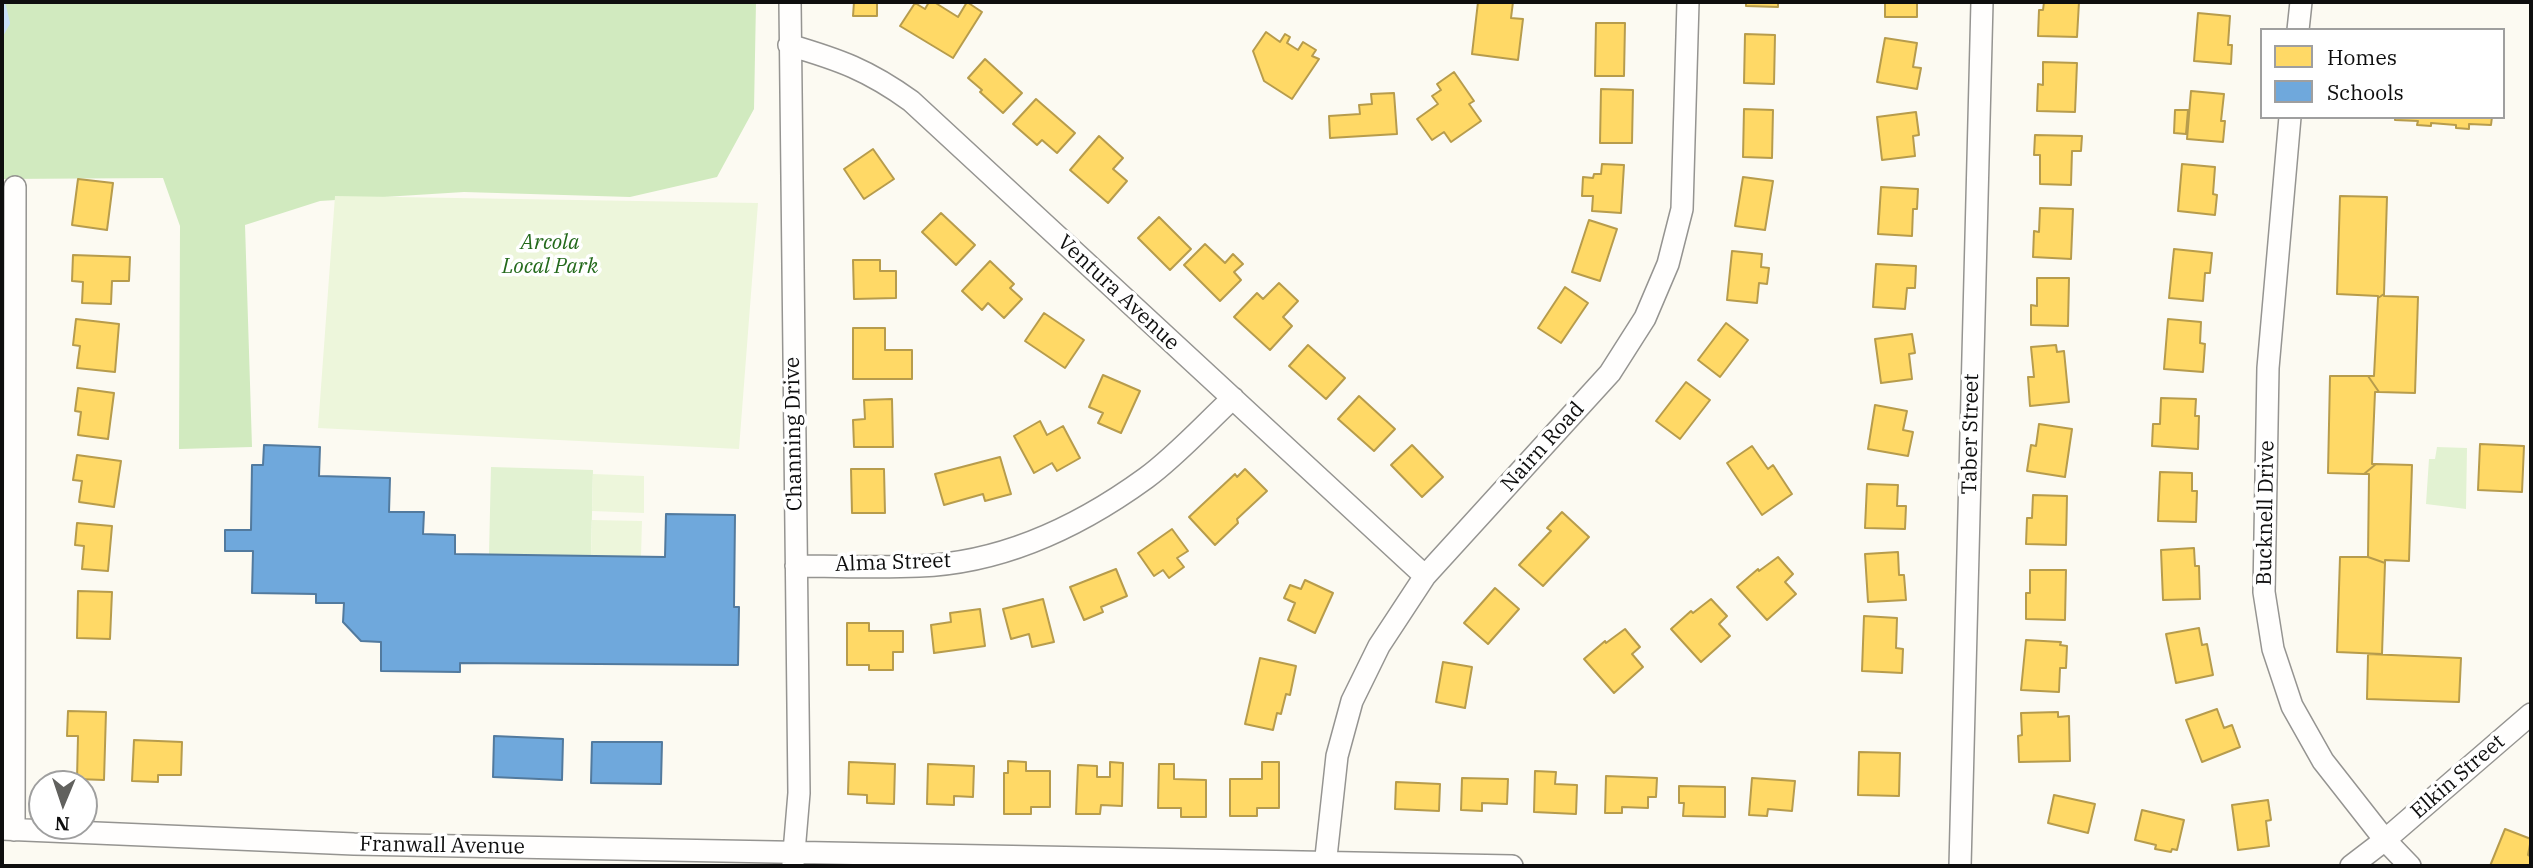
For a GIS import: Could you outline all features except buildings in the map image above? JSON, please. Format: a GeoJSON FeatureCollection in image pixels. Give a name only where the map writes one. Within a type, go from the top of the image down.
{"type":"FeatureCollection","features":[{"type":"Feature","properties":{"kind":"street","name":"Channing Drive"},"geometry":{"type":"LineString","coordinates":[[790,2],[799,793],[794,860]]}},
{"type":"Feature","properties":{"kind":"street","name":"Nairn Road"},"geometry":{"type":"LineString","coordinates":[[1325,864],[1337,757],[1352,701],[1379,646],[1425,576],[1609,373],[1645,318],[1668,264],[1682,209],[1688,2]]}},
{"type":"Feature","properties":{"kind":"street","name":"Taber Street"},"geometry":{"type":"LineString","coordinates":[[1960,866],[1982,2]]}},
{"type":"Feature","properties":{"kind":"street"},"geometry":{"type":"LineString","coordinates":[[2298,28],[2301,2]]}},
{"type":"Feature","properties":{"kind":"street","name":"Ventura Avenue"},"geometry":{"type":"LineString","coordinates":[[789,45],[845,61],[882,80],[911,101],[1425,576]]}},
{"type":"Feature","properties":{"kind":"street","name":"Bucknell Drive"},"geometry":{"type":"LineString","coordinates":[[2290,119],[2268,368],[2264,592],[2273,649],[2292,706],[2323,761],[2385,840],[2410,866]]}},
{"type":"Feature","properties":{"kind":"street"},"geometry":{"type":"LineString","coordinates":[[8,829],[15,187]]}},
{"type":"Feature","properties":{"kind":"street","name":"Alma Street"},"geometry":{"type":"LineString","coordinates":[[796,566],[922,566],[978,558],[1035,541],[1090,515],[1148,477],[1233,398]]}},
{"type":"Feature","properties":{"kind":"street","name":"Elkin Street"},"geometry":{"type":"LineString","coordinates":[[2385,840],[2531,714]]}},
{"type":"Feature","properties":{"kind":"street","name":"Franwall Avenue"},"geometry":{"type":"LineString","coordinates":[[8,829],[794,860],[1512,866]]}},
{"type":"Feature","properties":{"kind":"street"},"geometry":{"type":"LineString","coordinates":[[2351,866],[2385,840]]}},
{"type":"Feature","properties":{"kind":"green space"},"geometry":{"type":"Polygon","coordinates":[[[2,2],[756,2],[754,109],[717,177],[630,197],[464,192],[320,201],[245,225],[252,447],[179,449],[180,226],[163,178],[2,179],[2,2]]]}},
{"type":"Feature","properties":{"kind":"green space","name":"Arcola Local Park"},"geometry":{"type":"Polygon","coordinates":[[[335,196],[758,203],[739,449],[318,428],[335,196]]]}},
{"type":"Feature","properties":{"kind":"green space"},"geometry":{"type":"Polygon","coordinates":[[[2437,447],[2467,448],[2466,509],[2426,504],[2429,459],[2435,459],[2437,447]]]}},
{"type":"Feature","properties":{"kind":"green space"},"geometry":{"type":"Polygon","coordinates":[[[491,467],[593,470],[591,556],[489,554],[491,467]]]}},
{"type":"Feature","properties":{"kind":"green space"},"geometry":{"type":"Polygon","coordinates":[[[593,474],[644,476],[644,513],[592,511],[593,474]]]}},
{"type":"Feature","properties":{"kind":"green space"},"geometry":{"type":"Polygon","coordinates":[[[592,520],[642,521],[641,557],[591,556],[592,520]]]}},
{"type":"Feature","properties":{"kind":"waterway"},"geometry":{"type":"LineString","coordinates":[[2,2],[7,23],[2,32]]}}]}
